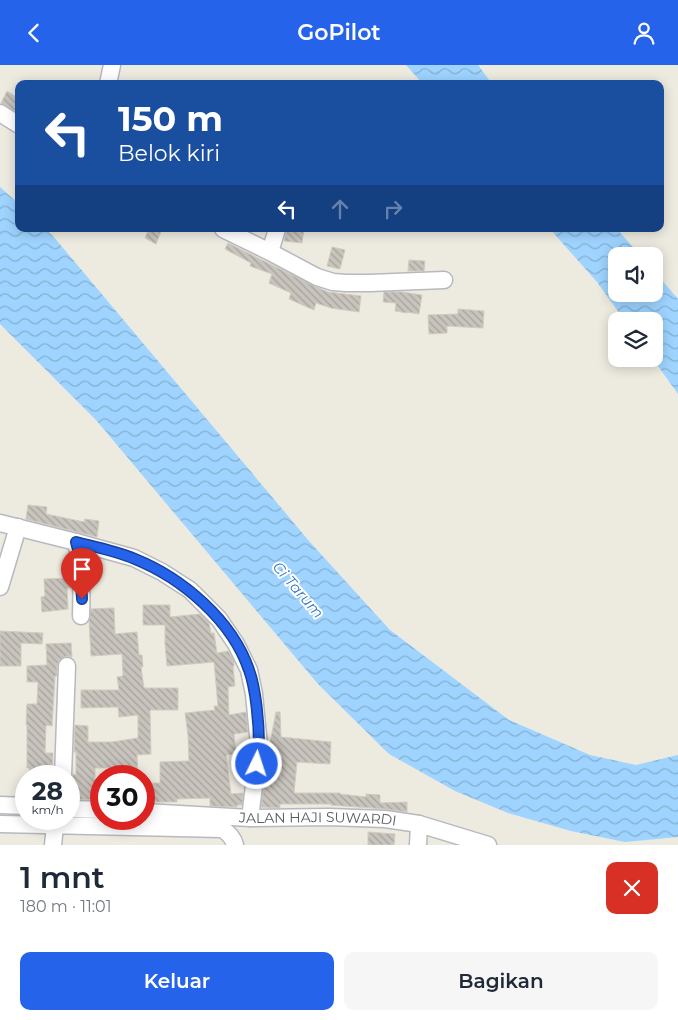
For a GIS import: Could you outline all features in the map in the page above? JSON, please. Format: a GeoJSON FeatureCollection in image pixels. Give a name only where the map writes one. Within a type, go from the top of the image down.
{"type":"FeatureCollection","features":[{"type":"Feature","properties":{"kind":"street"},"geometry":{"type":"LineString","coordinates":[[109,80],[112,65]]}},
{"type":"Feature","properties":{"kind":"street"},"geometry":{"type":"LineString","coordinates":[[0,113],[15,122]]}},
{"type":"Feature","properties":{"kind":"street"},"geometry":{"type":"LineString","coordinates":[[229,232],[316,277],[333,282],[370,283],[444,280]]}},
{"type":"Feature","properties":{"kind":"street"},"geometry":{"type":"LineString","coordinates":[[270,252],[276,232]]}},
{"type":"Feature","properties":{"kind":"street"},"geometry":{"type":"LineString","coordinates":[[0,523],[134,558],[162,572],[190,590],[219,619],[236,643],[249,670],[254,694],[259,746],[250,818]]}},
{"type":"Feature","properties":{"kind":"street"},"geometry":{"type":"LineString","coordinates":[[0,587],[18,527]]}},
{"type":"Feature","properties":{"kind":"street"},"geometry":{"type":"LineString","coordinates":[[76,542],[80,557],[81,616]]}},
{"type":"Feature","properties":{"kind":"street"},"geometry":{"type":"LineString","coordinates":[[63,765],[67,666]]}},
{"type":"Feature","properties":{"kind":"street"},"geometry":{"type":"LineString","coordinates":[[0,805],[15,806]]}},
{"type":"Feature","properties":{"kind":"street","name":"JALAN HAJI SUWARDI"},"geometry":{"type":"LineString","coordinates":[[155,813],[250,818],[384,819],[419,824],[445,839],[488,845]]}},
{"type":"Feature","properties":{"kind":"street"},"geometry":{"type":"LineString","coordinates":[[0,824],[15,824]]}},
{"type":"Feature","properties":{"kind":"street"},"geometry":{"type":"LineString","coordinates":[[418,845],[419,824]]}},
{"type":"Feature","properties":{"kind":"street"},"geometry":{"type":"LineString","coordinates":[[80,826],[222,829],[234,839],[234,845]]}},
{"type":"Feature","properties":{"kind":"street"},"geometry":{"type":"LineString","coordinates":[[53,845],[54,830]]}},
{"type":"Feature","properties":{"kind":"water"},"geometry":{"type":"Polygon","coordinates":[[[406,65],[478,65],[489,80],[419,80],[406,65]]]}},
{"type":"Feature","properties":{"kind":"water","name":"Ci Tarum"},"geometry":{"type":"Polygon","coordinates":[[[0,187],[15,200],[15,232],[48,232],[53,236],[309,541],[390,630],[509,720],[590,755],[636,765],[678,755],[678,837],[625,842],[571,831],[508,813],[455,791],[389,754],[318,684],[96,420],[0,324],[0,187]]]}},
{"type":"Feature","properties":{"kind":"water"},"geometry":{"type":"Polygon","coordinates":[[[553,232],[620,232],[633,247],[608,247],[608,297],[597,282],[553,232]]]}},
{"type":"Feature","properties":{"kind":"water"},"geometry":{"type":"Polygon","coordinates":[[[663,282],[678,299],[678,394],[659,367],[663,367],[663,312],[619,312],[611,302],[663,302],[663,282]]]}},
{"type":"Feature","properties":{"kind":"building"},"geometry":{"type":"Polygon","coordinates":[[[7,91],[15,96],[15,111],[1,103],[7,91]]]}},
{"type":"Feature","properties":{"kind":"building"},"geometry":{"type":"Polygon","coordinates":[[[148,232],[161,232],[156,244],[145,238],[148,232]]]}},
{"type":"Feature","properties":{"kind":"building"},"geometry":{"type":"Polygon","coordinates":[[[286,232],[304,232],[302,243],[284,241],[286,232]]]}},
{"type":"Feature","properties":{"kind":"building"},"geometry":{"type":"Polygon","coordinates":[[[228,243],[328,292],[361,296],[359,312],[331,308],[316,303],[314,310],[289,299],[291,293],[269,283],[272,274],[250,266],[251,263],[225,249],[228,243]]]}},
{"type":"Feature","properties":{"kind":"building"},"geometry":{"type":"Polygon","coordinates":[[[332,247],[345,250],[340,269],[327,266],[332,247]]]}},
{"type":"Feature","properties":{"kind":"building"},"geometry":{"type":"Polygon","coordinates":[[[409,260],[425,261],[424,271],[408,271],[409,260]]]}},
{"type":"Feature","properties":{"kind":"building"},"geometry":{"type":"Polygon","coordinates":[[[384,292],[422,295],[419,314],[395,311],[396,303],[383,302],[384,292]]]}},
{"type":"Feature","properties":{"kind":"building"},"geometry":{"type":"Polygon","coordinates":[[[458,309],[484,311],[483,328],[447,326],[447,333],[429,334],[428,315],[458,314],[458,309]]]}},
{"type":"Feature","properties":{"kind":"building"},"geometry":{"type":"Polygon","coordinates":[[[28,505],[47,507],[46,514],[84,522],[85,519],[99,521],[97,537],[26,519],[28,505]]]}},
{"type":"Feature","properties":{"kind":"building"},"geometry":{"type":"Polygon","coordinates":[[[70,578],[71,588],[67,588],[68,609],[42,612],[41,597],[45,596],[44,579],[70,578]]]}},
{"type":"Feature","properties":{"kind":"building"},"geometry":{"type":"Polygon","coordinates":[[[143,605],[170,605],[170,617],[200,614],[209,623],[211,633],[214,633],[217,653],[228,651],[234,661],[235,686],[228,687],[229,715],[246,712],[248,732],[234,734],[236,754],[226,755],[231,794],[243,793],[242,805],[237,805],[237,807],[210,806],[210,798],[177,799],[177,802],[155,802],[155,783],[160,783],[160,762],[189,761],[185,713],[215,710],[214,706],[218,706],[214,662],[167,666],[165,625],[143,625],[143,605]]]}},
{"type":"Feature","properties":{"kind":"building"},"geometry":{"type":"Polygon","coordinates":[[[114,608],[115,634],[137,632],[139,655],[142,655],[143,667],[141,667],[144,688],[178,688],[178,710],[150,710],[151,754],[137,755],[137,765],[90,765],[90,800],[80,799],[80,765],[76,765],[76,752],[74,752],[75,725],[88,726],[88,742],[112,742],[138,738],[138,715],[119,717],[118,707],[81,708],[81,690],[119,690],[117,677],[123,676],[122,654],[91,656],[89,621],[91,609],[114,608]]]}},
{"type":"Feature","properties":{"kind":"building"},"geometry":{"type":"Polygon","coordinates":[[[0,631],[43,633],[42,644],[21,643],[21,666],[0,666],[0,631]]]}},
{"type":"Feature","properties":{"kind":"building"},"geometry":{"type":"Polygon","coordinates":[[[71,643],[72,657],[67,656],[59,660],[57,676],[55,676],[52,726],[46,725],[45,753],[53,753],[52,765],[27,765],[27,704],[37,704],[38,682],[27,682],[27,666],[47,665],[46,644],[71,643]]]}},
{"type":"Feature","properties":{"kind":"building"},"geometry":{"type":"Polygon","coordinates":[[[276,712],[280,712],[281,737],[331,742],[330,764],[297,762],[294,793],[340,793],[366,797],[366,794],[380,795],[380,803],[407,802],[407,812],[331,804],[280,804],[280,808],[261,807],[276,712]]]}},
{"type":"Feature","properties":{"kind":"building"},"geometry":{"type":"Polygon","coordinates":[[[368,832],[395,834],[394,845],[368,845],[368,832]]]}},
{"type":"Feature","properties":{"kind":"route"},"geometry":{"type":"LineString","coordinates":[[82,599],[80,557],[76,542],[134,558],[162,572],[190,590],[219,619],[236,643],[249,670],[257,721],[259,746],[257,764]]}}]}
